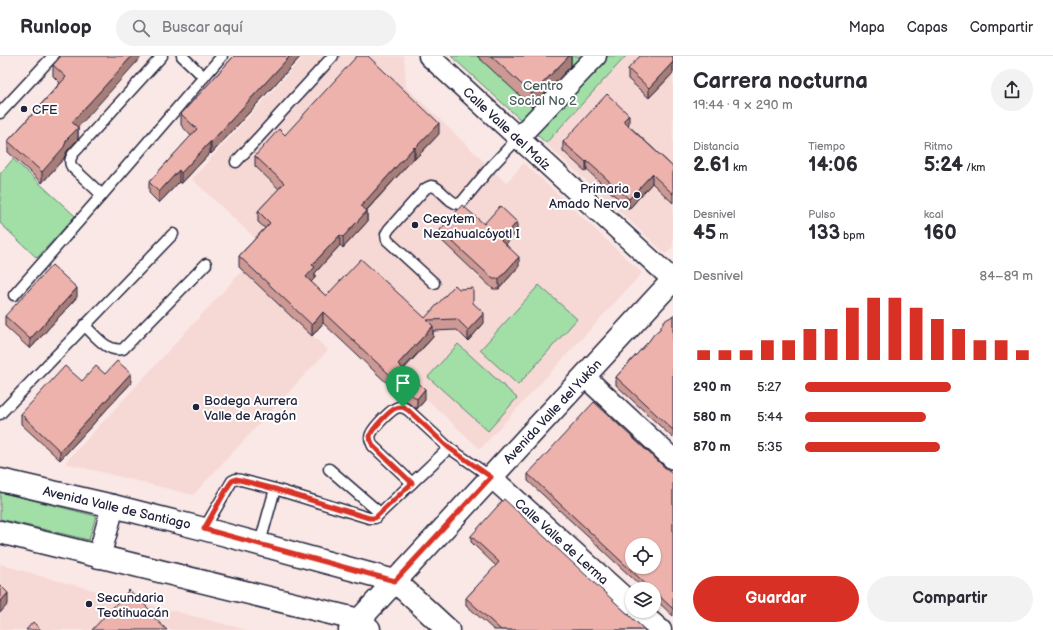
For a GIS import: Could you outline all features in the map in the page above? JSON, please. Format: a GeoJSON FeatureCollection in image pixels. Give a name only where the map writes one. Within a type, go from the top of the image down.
{"type":"FeatureCollection","features":[{"type":"Feature","properties":{"kind":"street","name":"Calle Valle del Maíz"},"geometry":{"type":"LineString","coordinates":[[429,56],[673,280]]}},
{"type":"Feature","properties":{"kind":"street"},"geometry":{"type":"LineString","coordinates":[[518,138],[596,56]]}},
{"type":"Feature","properties":{"kind":"street","name":"Avenida Valle del Yukón"},"geometry":{"type":"LineString","coordinates":[[360,627],[395,581],[673,280]]}},
{"type":"Feature","properties":{"kind":"street"},"geometry":{"type":"LineString","coordinates":[[584,376],[673,459]]}},
{"type":"Feature","properties":{"kind":"street","name":"Calle Valle de Lerma"},"geometry":{"type":"LineString","coordinates":[[491,477],[625,598]]}},
{"type":"Feature","properties":{"kind":"street","name":"Avenida Valle de Santiago"},"geometry":{"type":"LineString","coordinates":[[0,480],[113,506],[260,543],[395,581],[448,630]]}},
{"type":"Feature","properties":{"kind":"street"},"geometry":{"type":"LineString","coordinates":[[98,557],[113,506]]}},
{"type":"Feature","properties":{"kind":"street"},"geometry":{"type":"LineString","coordinates":[[0,532],[360,627]]}},
{"type":"Feature","properties":{"kind":"street"},"geometry":{"type":"LineString","coordinates":[[647,618],[660,630]]}},
{"type":"Feature","properties":{"kind":"lane"},"geometry":{"type":"LineString","coordinates":[[102,195],[72,167],[70,164],[71,157],[162,56]]}},
{"type":"Feature","properties":{"kind":"lane"},"geometry":{"type":"LineString","coordinates":[[182,56],[204,77]]}},
{"type":"Feature","properties":{"kind":"lane"},"geometry":{"type":"LineString","coordinates":[[14,295],[222,56]]}},
{"type":"Feature","properties":{"kind":"lane"},"geometry":{"type":"LineString","coordinates":[[236,162],[333,56]]}},
{"type":"Feature","properties":{"kind":"lane"},"geometry":{"type":"LineString","coordinates":[[0,113],[47,58]]}},
{"type":"Feature","properties":{"kind":"lane"},"geometry":{"type":"LineString","coordinates":[[434,283],[387,240],[386,234],[388,229],[425,188],[431,186],[436,188],[454,204],[462,202],[490,168],[518,138]]}},
{"type":"Feature","properties":{"kind":"lane"},"geometry":{"type":"LineString","coordinates":[[0,414],[173,234]]}},
{"type":"Feature","properties":{"kind":"lane"},"geometry":{"type":"LineString","coordinates":[[84,325],[108,347],[118,350],[123,349],[206,264]]}},
{"type":"Feature","properties":{"kind":"lane"},"geometry":{"type":"LineString","coordinates":[[412,483],[373,446],[370,435],[392,410],[403,407],[449,448],[491,477]]}},
{"type":"Feature","properties":{"kind":"lane"},"geometry":{"type":"LineString","coordinates":[[204,529],[232,481],[236,479],[275,489],[369,518],[375,518],[449,448]]}},
{"type":"Feature","properties":{"kind":"lane"},"geometry":{"type":"LineString","coordinates":[[329,468],[380,514]]}},
{"type":"Feature","properties":{"kind":"lane"},"geometry":{"type":"LineString","coordinates":[[260,543],[275,489]]}},
{"type":"Feature","properties":{"kind":"shaded area","name":"Cecytem Nezahualcóyotl I"},"geometry":{"type":"Polygon","coordinates":[[[304,56],[404,56],[406,87],[506,183],[524,163],[642,273],[480,449],[192,179],[304,56]]]}},
{"type":"Feature","properties":{"kind":"shaded area","name":"Primaria Amado Nervo"},"geometry":{"type":"Polygon","coordinates":[[[626,56],[673,56],[673,246],[666,254],[546,144],[626,56]]]}},
{"type":"Feature","properties":{"kind":"shaded area","name":"Bodega Aurrera Valle de Aragón"},"geometry":{"type":"Polygon","coordinates":[[[242,271],[328,350],[193,495],[65,463],[242,271]]]}},
{"type":"Feature","properties":{"kind":"shaded area","name":"Secundaria Teotihuacán"},"geometry":{"type":"Polygon","coordinates":[[[0,564],[51,579],[247,630],[0,630],[0,564]]]}},
{"type":"Feature","properties":{"kind":"green space","name":"Centro Social No 2"},"geometry":{"type":"Polygon","coordinates":[[[451,56],[626,56],[546,143],[451,56]]]}},
{"type":"Feature","properties":{"kind":"green space"},"geometry":{"type":"Polygon","coordinates":[[[13,159],[75,216],[37,258],[0,223],[0,174],[13,159]]]}},
{"type":"Feature","properties":{"kind":"green space"},"geometry":{"type":"Polygon","coordinates":[[[539,285],[577,319],[518,385],[480,350],[539,285]]]}},
{"type":"Feature","properties":{"kind":"green space"},"geometry":{"type":"Polygon","coordinates":[[[458,344],[517,398],[488,431],[428,377],[458,344]]]}},
{"type":"Feature","properties":{"kind":"green space"},"geometry":{"type":"Polygon","coordinates":[[[0,492],[96,516],[89,540],[0,519],[0,492]]]}},
{"type":"Feature","properties":{"kind":"building"},"geometry":{"type":"Polygon","coordinates":[[[61,56],[132,56],[72,122],[78,128],[67,139],[64,147],[42,172],[8,141],[66,77],[53,65],[61,56]]]}},
{"type":"Feature","properties":{"kind":"building"},"geometry":{"type":"Polygon","coordinates":[[[234,56],[290,56],[211,142],[181,173],[179,170],[159,192],[149,182],[197,129],[181,114],[234,56]]]}},
{"type":"Feature","properties":{"kind":"building"},"geometry":{"type":"Polygon","coordinates":[[[357,56],[368,56],[439,123],[415,148],[414,147],[361,206],[367,211],[343,237],[340,235],[312,265],[315,267],[306,277],[326,296],[361,259],[425,318],[455,285],[459,289],[473,288],[473,303],[484,313],[468,330],[457,319],[427,320],[433,326],[398,364],[425,389],[417,399],[323,312],[312,325],[239,256],[270,223],[258,211],[284,183],[255,156],[279,129],[285,135],[357,56]]]}},
{"type":"Feature","properties":{"kind":"building"},"geometry":{"type":"Polygon","coordinates":[[[491,56],[569,56],[532,94],[491,56]]]}},
{"type":"Feature","properties":{"kind":"building"},"geometry":{"type":"Polygon","coordinates":[[[640,56],[673,56],[673,62],[649,88],[628,69],[640,56]]]}},
{"type":"Feature","properties":{"kind":"building"},"geometry":{"type":"Polygon","coordinates":[[[607,94],[629,115],[623,121],[673,167],[673,194],[652,174],[629,199],[587,161],[586,162],[563,142],[607,94]]]}},
{"type":"Feature","properties":{"kind":"building"},"geometry":{"type":"Polygon","coordinates":[[[462,205],[484,224],[500,206],[517,222],[501,240],[519,257],[499,279],[493,279],[440,230],[462,205]]]}},
{"type":"Feature","properties":{"kind":"building"},"geometry":{"type":"Polygon","coordinates":[[[52,265],[77,288],[30,339],[5,316],[52,265]]]}},
{"type":"Feature","properties":{"kind":"building"},"geometry":{"type":"Polygon","coordinates":[[[673,315],[673,430],[616,377],[660,329],[664,321],[673,315]]]}},
{"type":"Feature","properties":{"kind":"building"},"geometry":{"type":"Polygon","coordinates":[[[117,361],[131,373],[60,451],[21,414],[65,366],[82,381],[96,366],[105,374],[117,361]]]}},
{"type":"Feature","properties":{"kind":"building"},"geometry":{"type":"Polygon","coordinates":[[[594,402],[673,475],[673,609],[661,598],[661,582],[644,582],[635,574],[661,574],[661,538],[625,538],[625,565],[528,474],[594,402]]]}},
{"type":"Feature","properties":{"kind":"building"},"geometry":{"type":"Polygon","coordinates":[[[504,499],[625,611],[625,618],[632,618],[645,630],[501,630],[466,598],[499,562],[471,536],[504,499]]]}},
{"type":"Feature","properties":{"kind":"building"},"geometry":{"type":"Polygon","coordinates":[[[0,585],[8,593],[0,602],[0,585]]]}},
{"type":"Feature","properties":{"kind":"building"},"geometry":{"type":"Polygon","coordinates":[[[129,590],[150,610],[148,612],[167,630],[92,630],[129,590]]]}},
{"type":"Feature","properties":{"kind":"building"},"geometry":{"type":"Polygon","coordinates":[[[33,622],[41,630],[26,630],[33,622]]]}},
{"type":"Feature","properties":{"kind":"place","name":"CFE"},"geometry":{"type":"Point","coordinates":[24,109]}},
{"type":"Feature","properties":{"kind":"place","name":"Primaria Amado Nervo"},"geometry":{"type":"Point","coordinates":[637,195]}},
{"type":"Feature","properties":{"kind":"place","name":"Cecytem Nezahualcóyotl I"},"geometry":{"type":"Point","coordinates":[415,225]}},
{"type":"Feature","properties":{"kind":"place","name":"Bodega Aurrera Valle de Aragón"},"geometry":{"type":"Point","coordinates":[196,407]}},
{"type":"Feature","properties":{"kind":"place","name":"Secundaria Teotihuacán"},"geometry":{"type":"Point","coordinates":[89,604]}},
{"type":"Feature","properties":{"kind":"route"},"geometry":{"type":"LineString","coordinates":[[403,407],[449,448],[491,477],[395,581],[260,543],[204,529],[229,485],[236,479],[275,489],[369,518],[375,518],[412,483],[373,446],[370,435],[392,410],[403,407]]}}]}
